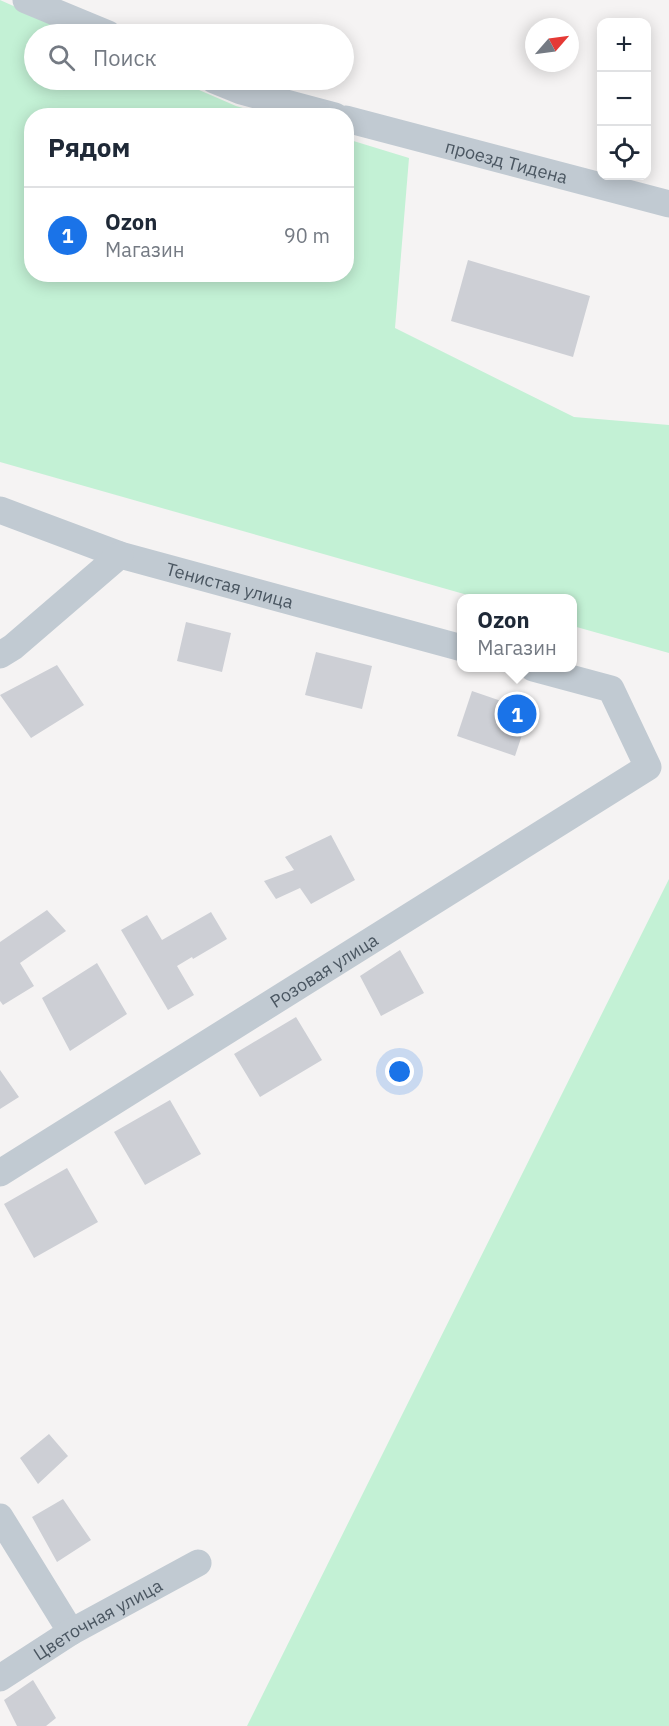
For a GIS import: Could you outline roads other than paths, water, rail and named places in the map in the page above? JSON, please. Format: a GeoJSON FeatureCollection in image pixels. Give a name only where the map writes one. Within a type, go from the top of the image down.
{"type":"FeatureCollection","features":[{"type":"Feature","properties":{"kind":"street"},"geometry":{"type":"LineString","coordinates":[[26,0],[84,24]]}},
{"type":"Feature","properties":{"kind":"street"},"geometry":{"type":"LineString","coordinates":[[239,90],[304,108]]}},
{"type":"Feature","properties":{"kind":"street","name":"проезд Тидена"},"geometry":{"type":"LineString","coordinates":[[354,121],[669,204]]}},
{"type":"Feature","properties":{"kind":"street","name":"Тенистая улица"},"geometry":{"type":"LineString","coordinates":[[0,510],[120,555],[457,647]]}},
{"type":"Feature","properties":{"kind":"street"},"geometry":{"type":"LineString","coordinates":[[0,655],[13,647],[120,555]]}},
{"type":"Feature","properties":{"kind":"street","name":"Розовая улица"},"geometry":{"type":"LineString","coordinates":[[0,1173],[648,767],[611,689],[548,672]]}},
{"type":"Feature","properties":{"kind":"street"},"geometry":{"type":"LineString","coordinates":[[0,1517],[71,1632]]}},
{"type":"Feature","properties":{"kind":"street","name":"Цветочная улица"},"geometry":{"type":"LineString","coordinates":[[0,1678],[71,1632],[198,1563]]}},
{"type":"Feature","properties":{"kind":"place","name":"Ozon"},"geometry":{"type":"Point","coordinates":[517,714]}}]}
